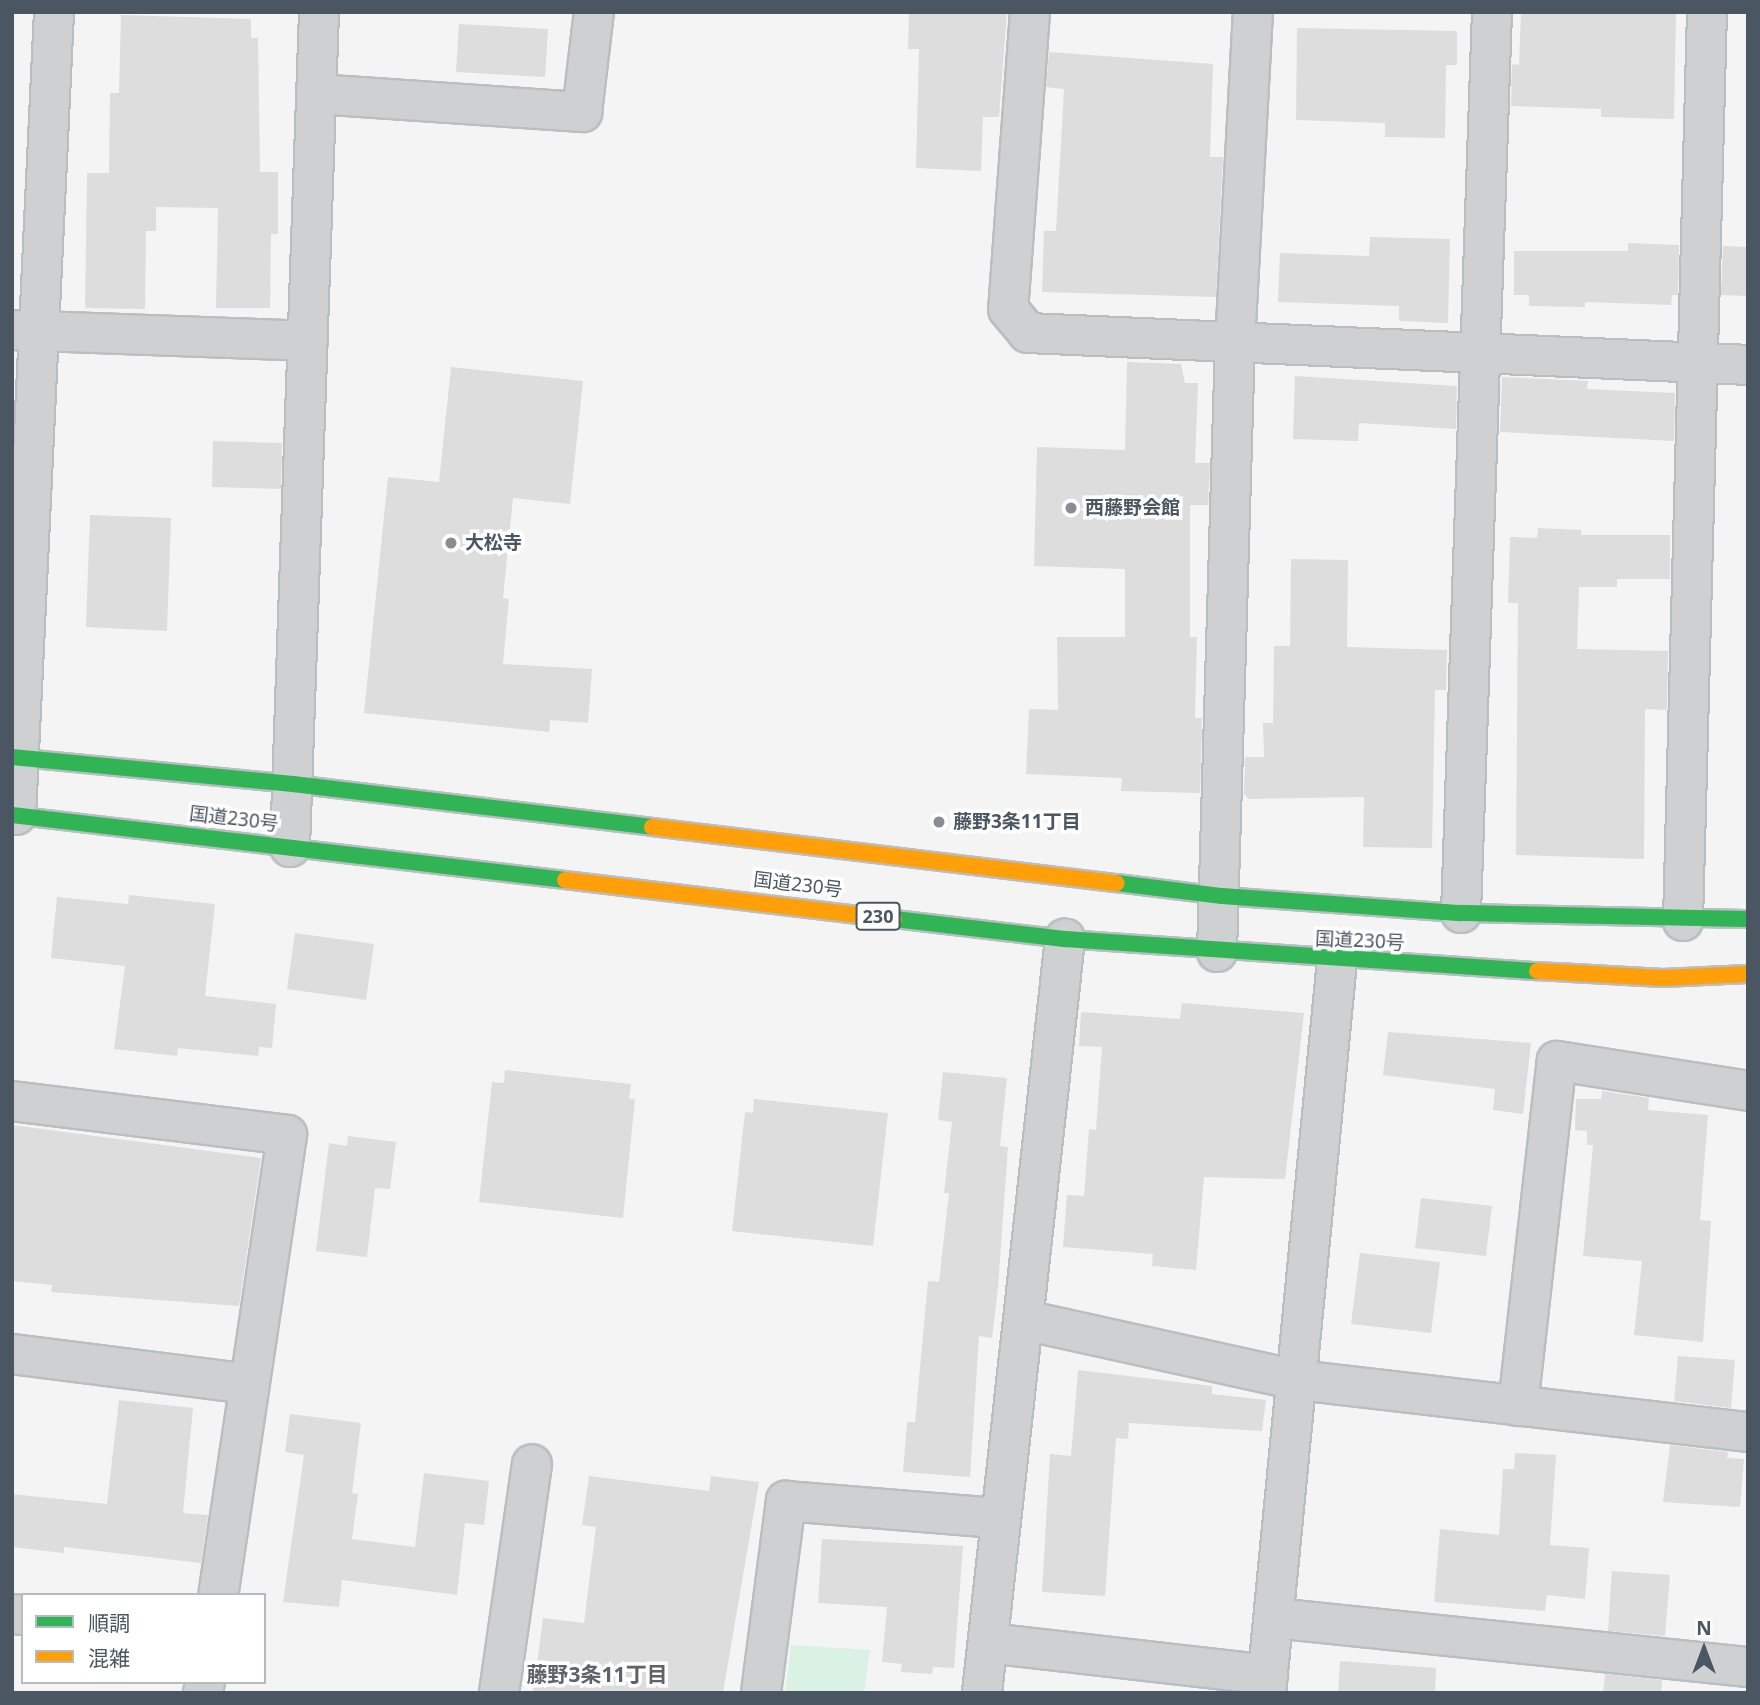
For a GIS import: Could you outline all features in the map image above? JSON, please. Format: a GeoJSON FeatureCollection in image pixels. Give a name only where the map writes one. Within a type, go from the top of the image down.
{"type":"FeatureCollection","features":[{"type":"Feature","properties":{"kind":"highway","name":"国道230号"},"geometry":{"type":"LineString","coordinates":[[16,758],[293,785],[1222,895],[1461,913],[1683,921],[1748,919]]}},
{"type":"Feature","properties":{"kind":"highway","name":"国道230号"},"geometry":{"type":"LineString","coordinates":[[14,815],[1065,939],[1337,961],[1663,978],[1748,974]]}},
{"type":"Feature","properties":{"kind":"street"},"geometry":{"type":"LineString","coordinates":[[14,815],[26,331],[54,12]]}},
{"type":"Feature","properties":{"kind":"street"},"geometry":{"type":"LineString","coordinates":[[290,847],[319,12]]}},
{"type":"Feature","properties":{"kind":"street"},"geometry":{"type":"LineString","coordinates":[[317,94],[582,112],[594,12]]}},
{"type":"Feature","properties":{"kind":"street"},"geometry":{"type":"LineString","coordinates":[[1030,12],[1008,309],[1028,333],[1748,365]]}},
{"type":"Feature","properties":{"kind":"street"},"geometry":{"type":"LineString","coordinates":[[1217,952],[1222,895],[1235,343],[1253,12]]}},
{"type":"Feature","properties":{"kind":"street"},"geometry":{"type":"LineString","coordinates":[[1461,913],[1492,12]]}},
{"type":"Feature","properties":{"kind":"street"},"geometry":{"type":"LineString","coordinates":[[1683,921],[1707,12]]}},
{"type":"Feature","properties":{"kind":"street"},"geometry":{"type":"LineString","coordinates":[[26,331],[308,341]]}},
{"type":"Feature","properties":{"kind":"street"},"geometry":{"type":"LineString","coordinates":[[982,1693],[999,1518],[1024,1320],[1065,939]]}},
{"type":"Feature","properties":{"kind":"street"},"geometry":{"type":"LineString","coordinates":[[988,1643],[1267,1684],[1337,961]]}},
{"type":"Feature","properties":{"kind":"street"},"geometry":{"type":"LineString","coordinates":[[1518,1406],[1557,1061],[1748,1091]]}},
{"type":"Feature","properties":{"kind":"street"},"geometry":{"type":"LineString","coordinates":[[12,1101],[287,1135],[218,1593]]}},
{"type":"Feature","properties":{"kind":"street"},"geometry":{"type":"LineString","coordinates":[[1024,1320],[1298,1380],[1748,1432]]}},
{"type":"Feature","properties":{"kind":"street"},"geometry":{"type":"LineString","coordinates":[[12,1354],[249,1384]]}},
{"type":"Feature","properties":{"kind":"street"},"geometry":{"type":"LineString","coordinates":[[499,1693],[533,1464]]}},
{"type":"Feature","properties":{"kind":"street"},"geometry":{"type":"LineString","coordinates":[[761,1693],[786,1501],[999,1518]]}},
{"type":"Feature","properties":{"kind":"street"},"geometry":{"type":"LineString","coordinates":[[1274,1618],[1748,1668]]}},
{"type":"Feature","properties":{"kind":"green space"},"geometry":{"type":"Polygon","coordinates":[[[791,1645],[870,1650],[864,1693],[785,1693],[791,1645]]]}},
{"type":"Feature","properties":{"kind":"building"},"geometry":{"type":"Polygon","coordinates":[[[1007,12],[999,117],[983,117],[981,171],[916,168],[919,49],[908,49],[909,13],[1007,12]]]}},
{"type":"Feature","properties":{"kind":"building"},"geometry":{"type":"Polygon","coordinates":[[[1521,12],[1676,12],[1674,119],[1601,117],[1601,109],[1511,106],[1512,64],[1519,65],[1521,12]]]}},
{"type":"Feature","properties":{"kind":"building"},"geometry":{"type":"Polygon","coordinates":[[[121,15],[251,19],[251,38],[258,38],[260,172],[278,172],[278,234],[271,234],[270,308],[216,308],[218,208],[156,207],[156,231],[146,231],[145,309],[85,308],[87,173],[109,173],[110,93],[119,93],[121,15]]]}},
{"type":"Feature","properties":{"kind":"building"},"geometry":{"type":"Polygon","coordinates":[[[459,24],[548,29],[545,77],[456,72],[459,24]]]}},
{"type":"Feature","properties":{"kind":"building"},"geometry":{"type":"Polygon","coordinates":[[[1297,28],[1457,31],[1457,65],[1446,65],[1445,138],[1385,137],[1385,123],[1296,120],[1297,28]]]}},
{"type":"Feature","properties":{"kind":"building"},"geometry":{"type":"Polygon","coordinates":[[[1049,52],[1213,64],[1210,157],[1223,157],[1216,297],[1042,292],[1044,231],[1056,231],[1064,89],[1046,87],[1049,52]]]}},
{"type":"Feature","properties":{"kind":"building"},"geometry":{"type":"Polygon","coordinates":[[[1370,237],[1450,239],[1448,323],[1399,321],[1399,306],[1278,302],[1280,253],[1369,256],[1370,237]]]}},
{"type":"Feature","properties":{"kind":"building"},"geometry":{"type":"Polygon","coordinates":[[[1628,243],[1679,245],[1678,295],[1672,295],[1671,305],[1585,302],[1585,307],[1529,306],[1529,295],[1514,295],[1514,251],[1628,251],[1628,243]]]}},
{"type":"Feature","properties":{"kind":"building"},"geometry":{"type":"Polygon","coordinates":[[[1723,246],[1748,247],[1748,296],[1721,295],[1723,246]]]}},
{"type":"Feature","properties":{"kind":"building"},"geometry":{"type":"Polygon","coordinates":[[[1127,362],[1181,364],[1185,383],[1198,383],[1195,463],[1210,463],[1208,505],[1190,505],[1190,637],[1197,637],[1195,718],[1202,718],[1200,793],[1121,791],[1122,778],[1026,774],[1029,709],[1058,710],[1057,637],[1125,637],[1125,569],[1034,566],[1037,447],[1125,450],[1127,362]]]}},
{"type":"Feature","properties":{"kind":"building"},"geometry":{"type":"Polygon","coordinates":[[[451,367],[583,381],[570,504],[513,498],[503,598],[509,599],[503,664],[592,669],[588,723],[550,720],[549,732],[364,713],[388,477],[439,482],[451,367]]]}},
{"type":"Feature","properties":{"kind":"building"},"geometry":{"type":"Polygon","coordinates":[[[1295,376],[1457,386],[1456,429],[1359,423],[1358,441],[1293,439],[1295,376]]]}},
{"type":"Feature","properties":{"kind":"building"},"geometry":{"type":"Polygon","coordinates":[[[1502,377],[1588,381],[1587,389],[1675,393],[1674,441],[1500,432],[1502,377]]]}},
{"type":"Feature","properties":{"kind":"building"},"geometry":{"type":"Polygon","coordinates":[[[213,441],[282,443],[281,489],[212,487],[213,441]]]}},
{"type":"Feature","properties":{"kind":"building"},"geometry":{"type":"Polygon","coordinates":[[[90,515],[171,518],[167,631],[86,627],[90,515]]]}},
{"type":"Feature","properties":{"kind":"building"},"geometry":{"type":"Polygon","coordinates":[[[1538,528],[1581,530],[1581,535],[1670,535],[1670,579],[1617,579],[1617,587],[1579,587],[1577,649],[1668,651],[1667,710],[1645,709],[1644,859],[1516,855],[1518,603],[1508,603],[1510,537],[1537,538],[1538,528]]]}},
{"type":"Feature","properties":{"kind":"building"},"geometry":{"type":"Polygon","coordinates":[[[1291,559],[1348,560],[1347,647],[1447,650],[1446,690],[1435,690],[1432,848],[1363,847],[1364,797],[1248,799],[1244,794],[1245,757],[1264,757],[1263,723],[1273,723],[1274,646],[1290,646],[1291,559]]]}},
{"type":"Feature","properties":{"kind":"building"},"geometry":{"type":"Polygon","coordinates":[[[129,895],[215,904],[205,996],[276,1004],[272,1048],[259,1047],[258,1056],[178,1048],[177,1056],[114,1049],[125,966],[51,958],[57,897],[128,904],[129,895]]]}},
{"type":"Feature","properties":{"kind":"building"},"geometry":{"type":"Polygon","coordinates":[[[295,933],[374,944],[366,1000],[287,989],[295,933]]]}},
{"type":"Feature","properties":{"kind":"building"},"geometry":{"type":"Polygon","coordinates":[[[1182,1003],[1304,1013],[1285,1179],[1204,1177],[1196,1270],[1152,1266],[1153,1254],[1063,1247],[1067,1195],[1084,1196],[1089,1129],[1096,1130],[1102,1047],[1079,1046],[1081,1012],[1180,1019],[1182,1003]]]}},
{"type":"Feature","properties":{"kind":"building"},"geometry":{"type":"Polygon","coordinates":[[[1388,1032],[1531,1043],[1523,1114],[1493,1110],[1495,1089],[1383,1075],[1388,1032]]]}},
{"type":"Feature","properties":{"kind":"building"},"geometry":{"type":"Polygon","coordinates":[[[505,1070],[631,1084],[629,1099],[635,1099],[623,1218],[479,1202],[492,1082],[504,1083],[505,1070]]]}},
{"type":"Feature","properties":{"kind":"building"},"geometry":{"type":"Polygon","coordinates":[[[943,1072],[1007,1078],[1000,1146],[1008,1147],[998,1288],[992,1338],[979,1336],[970,1477],[903,1472],[907,1422],[915,1422],[928,1281],[939,1282],[949,1193],[944,1193],[952,1122],[938,1120],[943,1072]]]}},
{"type":"Feature","properties":{"kind":"building"},"geometry":{"type":"Polygon","coordinates":[[[1602,1091],[1649,1098],[1648,1110],[1708,1115],[1700,1220],[1711,1221],[1703,1342],[1634,1335],[1642,1261],[1583,1256],[1593,1145],[1587,1145],[1587,1131],[1575,1130],[1576,1099],[1601,1099],[1602,1091]]]}},
{"type":"Feature","properties":{"kind":"building"},"geometry":{"type":"Polygon","coordinates":[[[754,1099],[888,1113],[873,1246],[732,1231],[745,1112],[753,1113],[754,1099]]]}},
{"type":"Feature","properties":{"kind":"building"},"geometry":{"type":"Polygon","coordinates":[[[12,1125],[261,1158],[239,1306],[51,1292],[52,1285],[12,1281],[12,1125]]]}},
{"type":"Feature","properties":{"kind":"building"},"geometry":{"type":"Polygon","coordinates":[[[348,1136],[396,1142],[390,1189],[375,1188],[367,1257],[316,1251],[329,1143],[347,1146],[348,1136]]]}},
{"type":"Feature","properties":{"kind":"building"},"geometry":{"type":"Polygon","coordinates":[[[1421,1198],[1492,1206],[1486,1256],[1415,1248],[1421,1198]]]}},
{"type":"Feature","properties":{"kind":"building"},"geometry":{"type":"Polygon","coordinates":[[[1360,1253],[1440,1262],[1431,1333],[1351,1324],[1360,1253]]]}},
{"type":"Feature","properties":{"kind":"building"},"geometry":{"type":"Polygon","coordinates":[[[1678,1356],[1735,1360],[1731,1408],[1674,1401],[1678,1356]]]}},
{"type":"Feature","properties":{"kind":"building"},"geometry":{"type":"Polygon","coordinates":[[[1078,1370],[1212,1386],[1212,1394],[1266,1400],[1262,1431],[1129,1423],[1128,1439],[1116,1438],[1105,1596],[1042,1592],[1050,1454],[1071,1456],[1078,1370]]]}},
{"type":"Feature","properties":{"kind":"building"},"geometry":{"type":"Polygon","coordinates":[[[119,1400],[193,1408],[183,1513],[208,1515],[201,1563],[64,1547],[64,1553],[12,1547],[12,1494],[107,1504],[119,1400]]]}},
{"type":"Feature","properties":{"kind":"building"},"geometry":{"type":"Polygon","coordinates":[[[290,1414],[361,1423],[352,1493],[358,1494],[352,1539],[415,1547],[424,1473],[489,1481],[484,1525],[465,1523],[457,1595],[342,1580],[339,1607],[283,1602],[304,1455],[285,1452],[290,1414]]]}},
{"type":"Feature","properties":{"kind":"building"},"geometry":{"type":"Polygon","coordinates":[[[1670,1445],[1728,1452],[1727,1458],[1744,1459],[1740,1507],[1663,1502],[1670,1445]]]}},
{"type":"Feature","properties":{"kind":"building"},"geometry":{"type":"Polygon","coordinates":[[[1515,1453],[1556,1455],[1550,1545],[1589,1548],[1585,1599],[1547,1595],[1545,1611],[1434,1602],[1440,1529],[1499,1535],[1503,1469],[1514,1469],[1515,1453]]]}},
{"type":"Feature","properties":{"kind":"building"},"geometry":{"type":"Polygon","coordinates":[[[589,1476],[709,1491],[711,1476],[759,1482],[723,1693],[533,1693],[543,1618],[584,1623],[596,1527],[582,1525],[589,1476]]]}},
{"type":"Feature","properties":{"kind":"building"},"geometry":{"type":"Polygon","coordinates":[[[822,1539],[963,1546],[954,1668],[933,1667],[932,1674],[901,1672],[902,1664],[882,1662],[887,1607],[818,1603],[822,1539]]]}},
{"type":"Feature","properties":{"kind":"building"},"geometry":{"type":"Polygon","coordinates":[[[1612,1571],[1670,1575],[1665,1636],[1608,1631],[1612,1571]]]}},
{"type":"Feature","properties":{"kind":"building"},"geometry":{"type":"Polygon","coordinates":[[[1340,1661],[1436,1668],[1435,1693],[1338,1693],[1340,1661]]]}},
{"type":"Feature","properties":{"kind":"building"},"geometry":{"type":"Polygon","coordinates":[[[1605,1674],[1662,1680],[1661,1693],[1603,1693],[1605,1674]]]}},
{"type":"Feature","properties":{"kind":"traffic: fast"},"geometry":{"type":"LineString","coordinates":[[12,757],[293,784],[652,827]]}},
{"type":"Feature","properties":{"kind":"traffic: fast"},"geometry":{"type":"LineString","coordinates":[[12,815],[565,880]]}},
{"type":"Feature","properties":{"kind":"traffic: fast"},"geometry":{"type":"LineString","coordinates":[[1117,883],[1222,896],[1461,913],[1748,919]]}},
{"type":"Feature","properties":{"kind":"traffic: fast"},"geometry":{"type":"LineString","coordinates":[[894,919],[1065,939],[1537,971]]}},
{"type":"Feature","properties":{"kind":"traffic: slow"},"geometry":{"type":"LineString","coordinates":[[652,827],[1117,883]]}},
{"type":"Feature","properties":{"kind":"traffic: slow"},"geometry":{"type":"LineString","coordinates":[[565,880],[894,919]]}},
{"type":"Feature","properties":{"kind":"traffic: slow"},"geometry":{"type":"LineString","coordinates":[[1537,971],[1663,978],[1748,974]]}},
{"type":"Feature","properties":{"kind":"place","name":"西藤野会館"},"geometry":{"type":"Point","coordinates":[1071,508]}},
{"type":"Feature","properties":{"kind":"place","name":"大松寺"},"geometry":{"type":"Point","coordinates":[451,543]}},
{"type":"Feature","properties":{"kind":"place","name":"藤野3条11丁目"},"geometry":{"type":"Point","coordinates":[939,822]}},
{"type":"Feature","properties":{"kind":"district","name":"藤野3条11丁目"},"geometry":{"type":"Point","coordinates":[597,1674]}}]}
